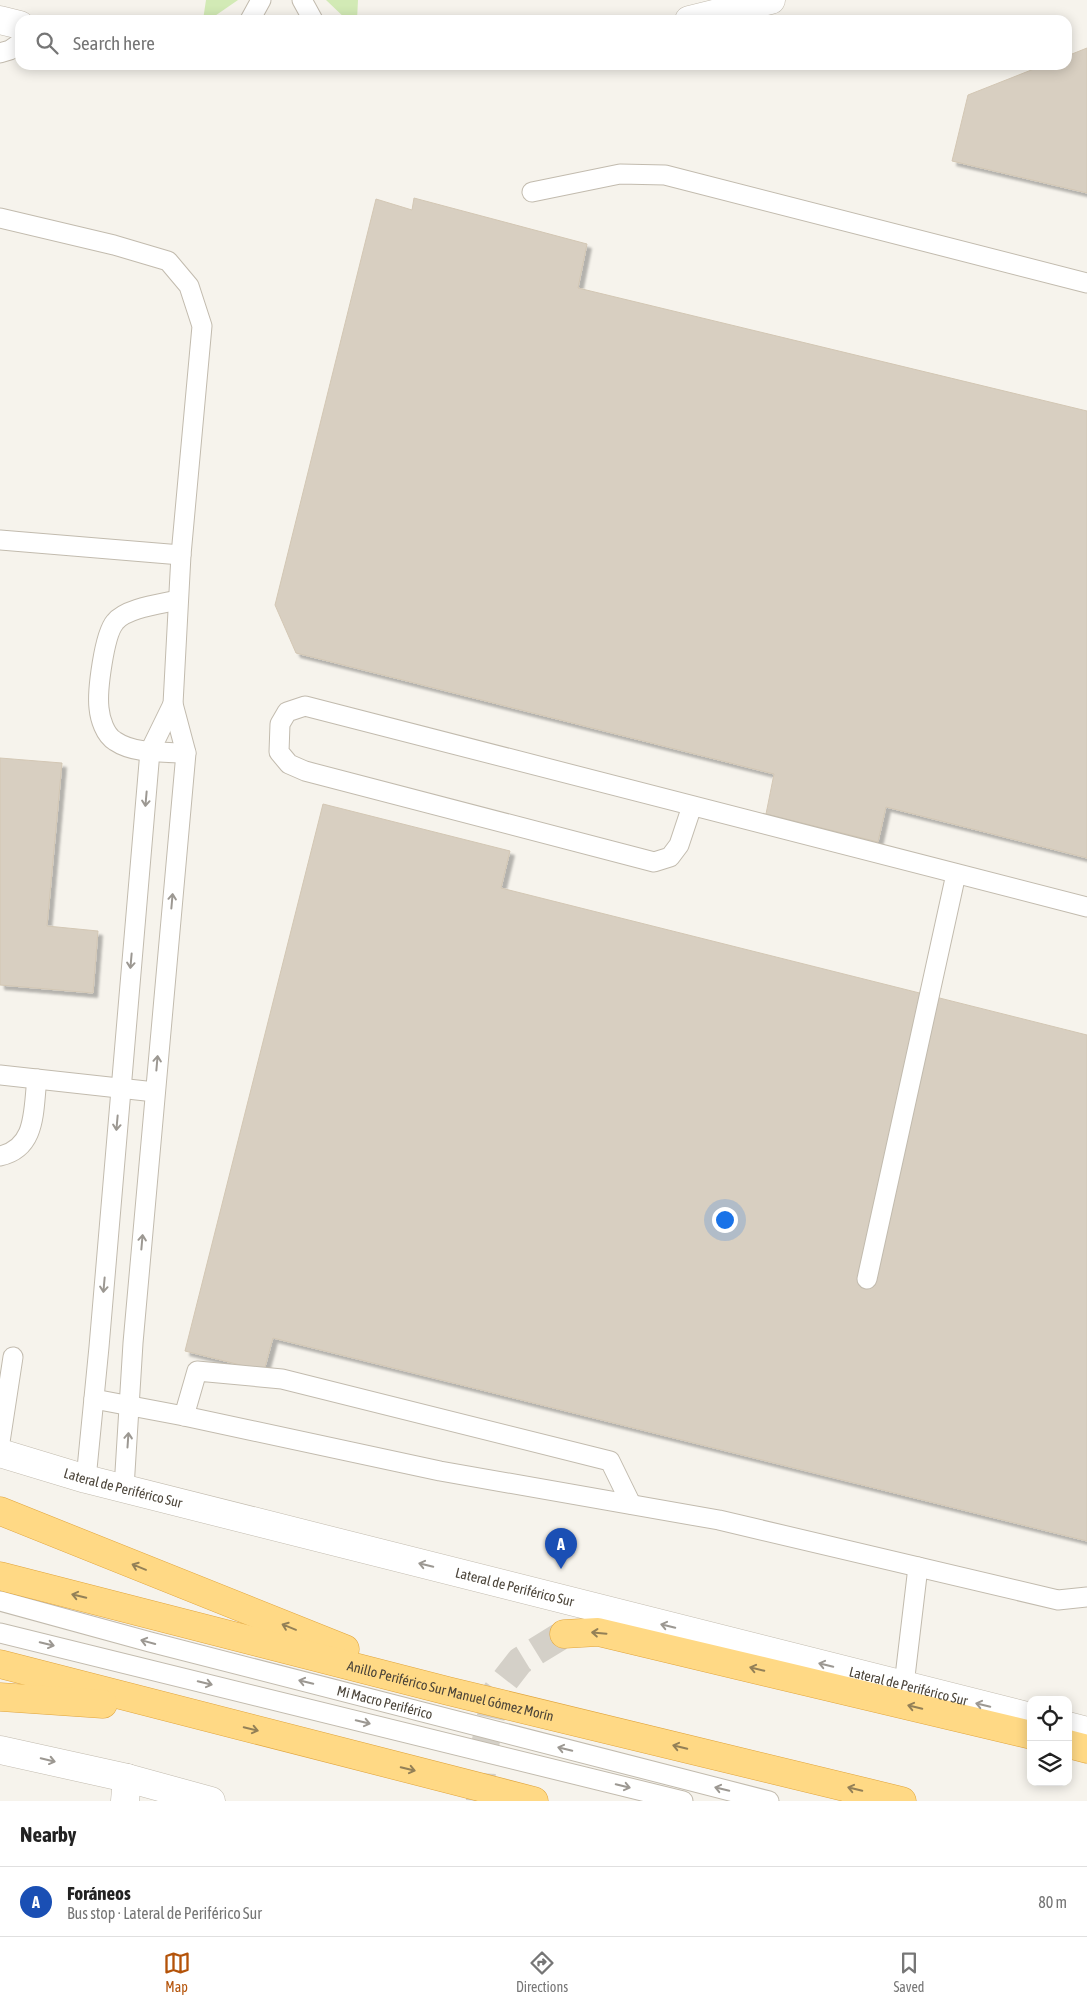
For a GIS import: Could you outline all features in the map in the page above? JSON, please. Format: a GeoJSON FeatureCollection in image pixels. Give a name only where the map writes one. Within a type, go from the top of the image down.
{"type":"FeatureCollection","features":[{"type":"Feature","properties":{"kind":"highway"},"geometry":{"type":"LineString","coordinates":[[0,1511],[448,1691]]}},
{"type":"Feature","properties":{"kind":"highway","name":"Anillo Periférico Sur Manuel Gómez Morín"},"geometry":{"type":"LineString","coordinates":[[0,1576],[448,1691],[902,1801]]}},
{"type":"Feature","properties":{"kind":"highway"},"geometry":{"type":"LineString","coordinates":[[564,1634],[598,1632],[1027,1734]]}},
{"type":"Feature","properties":{"kind":"highway"},"geometry":{"type":"LineString","coordinates":[[0,1664],[534,1801]]}},
{"type":"Feature","properties":{"kind":"highway"},"geometry":{"type":"LineString","coordinates":[[0,1697],[167,1708]]}},
{"type":"Feature","properties":{"kind":"highway"},"geometry":{"type":"LineString","coordinates":[[1072,1745],[1087,1749]]}},
{"type":"Feature","properties":{"kind":"street"},"geometry":{"type":"LineString","coordinates":[[710,15],[771,0]]}},
{"type":"Feature","properties":{"kind":"street"},"geometry":{"type":"LineString","coordinates":[[0,20],[15,24]]}},
{"type":"Feature","properties":{"kind":"street","name":"Lateral de Periférico Sur"},"geometry":{"type":"LineString","coordinates":[[0,1453],[86,1479],[1027,1716]]}},
{"type":"Feature","properties":{"kind":"street"},"geometry":{"type":"LineString","coordinates":[[1072,1727],[1087,1731]]}},
{"type":"Feature","properties":{"kind":"street"},"geometry":{"type":"LineString","coordinates":[[0,1750],[126,1790],[211,1801]]}},
{"type":"Feature","properties":{"kind":"lane"},"geometry":{"type":"LineString","coordinates":[[253,15],[261,0]]}},
{"type":"Feature","properties":{"kind":"lane"},"geometry":{"type":"LineString","coordinates":[[302,0],[310,15]]}},
{"type":"Feature","properties":{"kind":"lane"},"geometry":{"type":"LineString","coordinates":[[0,53],[15,46]]}},
{"type":"Feature","properties":{"kind":"lane"},"geometry":{"type":"LineString","coordinates":[[532,192],[620,174],[665,175],[1087,283]]}},
{"type":"Feature","properties":{"kind":"lane"},"geometry":{"type":"LineString","coordinates":[[0,218],[114,245],[168,262],[190,286],[202,326],[181,555],[173,704],[186,753],[154,1092],[133,1343],[124,1488]]}},
{"type":"Feature","properties":{"kind":"lane"},"geometry":{"type":"LineString","coordinates":[[0,540],[181,555]]}},
{"type":"Feature","properties":{"kind":"lane"},"geometry":{"type":"LineString","coordinates":[[178,600],[132,611],[115,622],[105,645],[99,706],[103,725],[113,740],[128,747],[150,751],[186,753]]}},
{"type":"Feature","properties":{"kind":"lane"},"geometry":{"type":"LineString","coordinates":[[86,1479],[150,751],[173,704]]}},
{"type":"Feature","properties":{"kind":"lane"},"geometry":{"type":"LineString","coordinates":[[692,806],[679,845],[670,857],[654,862],[305,771],[289,764],[279,752],[280,724],[287,712],[305,706],[1087,907]]}},
{"type":"Feature","properties":{"kind":"lane"},"geometry":{"type":"LineString","coordinates":[[867,1279],[956,874]]}},
{"type":"Feature","properties":{"kind":"lane"},"geometry":{"type":"LineString","coordinates":[[0,1075],[154,1092]]}},
{"type":"Feature","properties":{"kind":"lane"},"geometry":{"type":"LineString","coordinates":[[0,1156],[13,1153],[31,1132],[37,1079]]}},
{"type":"Feature","properties":{"kind":"lane"},"geometry":{"type":"LineString","coordinates":[[0,1442],[13,1356]]}},
{"type":"Feature","properties":{"kind":"lane"},"geometry":{"type":"LineString","coordinates":[[184,1416],[197,1371],[282,1379],[610,1461],[631,1504]]}},
{"type":"Feature","properties":{"kind":"lane"},"geometry":{"type":"LineString","coordinates":[[94,1399],[184,1416],[440,1471],[718,1520],[1058,1600],[1087,1597]]}},
{"type":"Feature","properties":{"kind":"lane"},"geometry":{"type":"LineString","coordinates":[[904,1685],[918,1567]]}},
{"type":"Feature","properties":{"kind":"lane","name":"Mi Macro Periférico"},"geometry":{"type":"LineString","coordinates":[[0,1601],[150,1642],[769,1801]]}},
{"type":"Feature","properties":{"kind":"lane","name":"Mi Macro Periférico"},"geometry":{"type":"LineString","coordinates":[[0,1633],[683,1801]]}},
{"type":"Feature","properties":{"kind":"green space"},"geometry":{"type":"Polygon","coordinates":[[[206,0],[238,0],[216,15],[204,15],[206,0]]]}},
{"type":"Feature","properties":{"kind":"green space"},"geometry":{"type":"Polygon","coordinates":[[[326,0],[358,0],[357,15],[342,15],[326,0]]]}},
{"type":"Feature","properties":{"kind":"building"},"geometry":{"type":"Polygon","coordinates":[[[1087,48],[1087,193],[952,161],[968,95],[1031,70],[1072,70],[1072,54],[1087,48]]]}},
{"type":"Feature","properties":{"kind":"building"},"geometry":{"type":"Polygon","coordinates":[[[414,198],[587,244],[578,288],[1087,411],[1087,858],[886,807],[878,842],[766,814],[774,774],[296,653],[275,605],[376,199],[412,210],[414,198]]]}},
{"type":"Feature","properties":{"kind":"building"},"geometry":{"type":"Polygon","coordinates":[[[0,758],[62,763],[47,926],[98,931],[93,993],[0,985],[0,758]]]}},
{"type":"Feature","properties":{"kind":"building"},"geometry":{"type":"Polygon","coordinates":[[[323,804],[510,851],[501,888],[1087,1035],[1087,1541],[273,1338],[264,1371],[185,1351],[323,804]]]}},
{"type":"Feature","properties":{"kind":"tunnel"},"geometry":{"type":"LineString","coordinates":[[480,1801],[483,1755],[496,1692],[520,1661],[564,1634]]}},
{"type":"Feature","properties":{"kind":"place","name":"Foráneos"},"geometry":{"type":"Point","coordinates":[561,1569]}}]}
